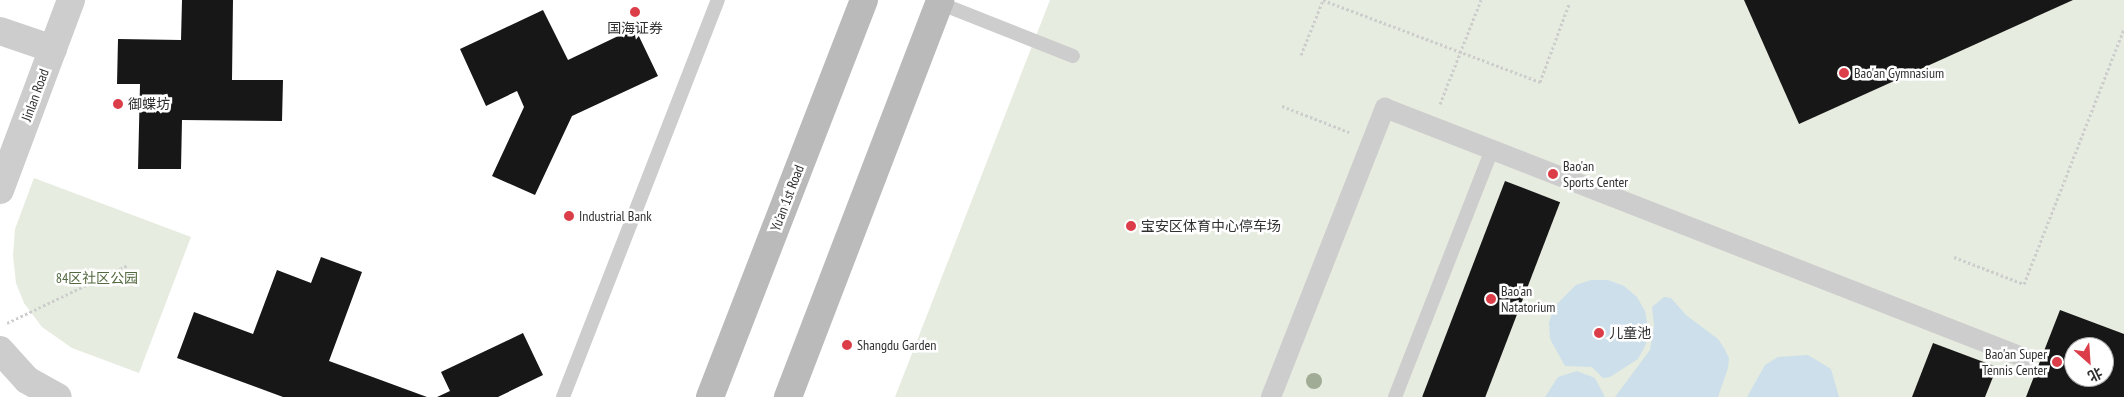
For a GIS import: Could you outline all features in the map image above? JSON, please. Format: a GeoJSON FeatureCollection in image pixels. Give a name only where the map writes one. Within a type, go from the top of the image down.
{"type":"FeatureCollection","features":[{"type":"Feature","properties":{"kind":"main road","name":"Yu’an 1st Road"},"geometry":{"type":"LineString","coordinates":[[710,397],[864,0]]}},
{"type":"Feature","properties":{"kind":"main road"},"geometry":{"type":"LineString","coordinates":[[788,397],[940,1]]}},
{"type":"Feature","properties":{"kind":"street","name":"Jinlan Road"},"geometry":{"type":"LineString","coordinates":[[0,190],[72,0]]}},
{"type":"Feature","properties":{"kind":"street"},"geometry":{"type":"LineString","coordinates":[[0,31],[53,49]]}},
{"type":"Feature","properties":{"kind":"street"},"geometry":{"type":"LineString","coordinates":[[1272,397],[1386,108],[2025,358]]}},
{"type":"Feature","properties":{"kind":"street"},"geometry":{"type":"LineString","coordinates":[[0,350],[27,380],[58,397]]}},
{"type":"Feature","properties":{"kind":"lane"},"geometry":{"type":"LineString","coordinates":[[563,397],[718,0]]}},
{"type":"Feature","properties":{"kind":"lane"},"geometry":{"type":"LineString","coordinates":[[940,1],[1073,56]]}},
{"type":"Feature","properties":{"kind":"lane"},"geometry":{"type":"LineString","coordinates":[[1395,397],[1492,149]]}},
{"type":"Feature","properties":{"kind":"path"},"geometry":{"type":"LineString","coordinates":[[1301,55],[1323,0],[1540,82],[1569,4]]}},
{"type":"Feature","properties":{"kind":"path"},"geometry":{"type":"LineString","coordinates":[[1432,126],[1481,0]]}},
{"type":"Feature","properties":{"kind":"path"},"geometry":{"type":"LineString","coordinates":[[1954,257],[2024,284],[2124,29]]}},
{"type":"Feature","properties":{"kind":"path"},"geometry":{"type":"LineString","coordinates":[[1282,106],[1373,140]]}},
{"type":"Feature","properties":{"kind":"path"},"geometry":{"type":"LineString","coordinates":[[0,326],[128,266]]}},
{"type":"Feature","properties":{"kind":"green space","name":"Bao'an Sports Center"},"geometry":{"type":"Polygon","coordinates":[[[1050,0],[2124,0],[2124,397],[895,397],[1050,0]]]}},
{"type":"Feature","properties":{"kind":"green space","name":"84区社区公园"},"geometry":{"type":"Polygon","coordinates":[[[34,178],[191,237],[139,373],[72,348],[42,327],[24,303],[16,283],[13,256],[15,229],[34,178]]]}},
{"type":"Feature","properties":{"kind":"water","name":"儿童池"},"geometry":{"type":"Polygon","coordinates":[[[1591,280],[1608,280],[1624,286],[1637,297],[1645,311],[1648,328],[1646,344],[1638,359],[1610,377],[1603,378],[1592,367],[1565,366],[1550,339],[1549,323],[1554,307],[1576,285],[1591,280]]]}},
{"type":"Feature","properties":{"kind":"water","name":"儿童池"},"geometry":{"type":"Polygon","coordinates":[[[1664,297],[1671,298],[1686,315],[1718,339],[1724,348],[1729,358],[1728,368],[1718,397],[1615,397],[1650,350],[1654,326],[1652,307],[1664,297]]]}},
{"type":"Feature","properties":{"kind":"water"},"geometry":{"type":"Polygon","coordinates":[[[1808,355],[1831,369],[1839,397],[1747,397],[1765,365],[1778,357],[1808,355]]]}},
{"type":"Feature","properties":{"kind":"water","name":"儿童池"},"geometry":{"type":"Polygon","coordinates":[[[1577,371],[1595,378],[1605,397],[1545,397],[1558,377],[1577,371]]]}},
{"type":"Feature","properties":{"kind":"building"},"geometry":{"type":"Polygon","coordinates":[[[182,0],[233,0],[232,80],[283,80],[282,121],[182,120],[181,169],[138,169],[140,84],[117,84],[118,39],[181,40],[182,0]]]}},
{"type":"Feature","properties":{"kind":"building","name":"Bao'an Gymnasium"},"geometry":{"type":"Polygon","coordinates":[[[1744,0],[2073,0],[1799,124],[1744,0]]]}},
{"type":"Feature","properties":{"kind":"building"},"geometry":{"type":"Polygon","coordinates":[[[543,10],[568,60],[635,28],[658,76],[572,116],[535,195],[492,176],[524,107],[517,91],[486,106],[460,49],[543,10]]]}},
{"type":"Feature","properties":{"kind":"building","name":"Bao'an Natatorium"},"geometry":{"type":"Polygon","coordinates":[[[1505,181],[1560,202],[1485,397],[1422,397],[1505,181]]]}},
{"type":"Feature","properties":{"kind":"building"},"geometry":{"type":"Polygon","coordinates":[[[321,257],[362,272],[329,361],[427,397],[283,397],[177,358],[194,312],[253,334],[277,270],[311,283],[321,257]]]}},
{"type":"Feature","properties":{"kind":"building","name":"Bao'an Super Tennis Center"},"geometry":{"type":"Polygon","coordinates":[[[2060,310],[2124,334],[2124,397],[2026,397],[2060,310]]]}},
{"type":"Feature","properties":{"kind":"building"},"geometry":{"type":"Polygon","coordinates":[[[523,333],[543,375],[498,397],[437,397],[450,391],[441,372],[523,333]]]}},
{"type":"Feature","properties":{"kind":"building"},"geometry":{"type":"Polygon","coordinates":[[[1933,343],[1997,367],[1985,397],[1912,397],[1933,343]]]}},
{"type":"Feature","properties":{"kind":"place","name":"国海证券"},"geometry":{"type":"Point","coordinates":[635,12]}},
{"type":"Feature","properties":{"kind":"place","name":"Bao'an Gymnasium"},"geometry":{"type":"Point","coordinates":[1844,73]}},
{"type":"Feature","properties":{"kind":"place","name":"御蝶坊"},"geometry":{"type":"Point","coordinates":[118,104]}},
{"type":"Feature","properties":{"kind":"place","name":"Bao'an Sports Center"},"geometry":{"type":"Point","coordinates":[1553,174]}},
{"type":"Feature","properties":{"kind":"place","name":"Industrial Bank"},"geometry":{"type":"Point","coordinates":[569,216]}},
{"type":"Feature","properties":{"kind":"place","name":"宝安区体育中心停车场"},"geometry":{"type":"Point","coordinates":[1131,226]}},
{"type":"Feature","properties":{"kind":"place","name":"Bao'an Natatorium"},"geometry":{"type":"Point","coordinates":[1491,299]}},
{"type":"Feature","properties":{"kind":"place","name":"儿童池"},"geometry":{"type":"Point","coordinates":[1599,333]}},
{"type":"Feature","properties":{"kind":"place","name":"Shangdu Garden"},"geometry":{"type":"Point","coordinates":[847,345]}},
{"type":"Feature","properties":{"kind":"place","name":"Bao'an Super Tennis Center"},"geometry":{"type":"Point","coordinates":[2057,362]}}]}
